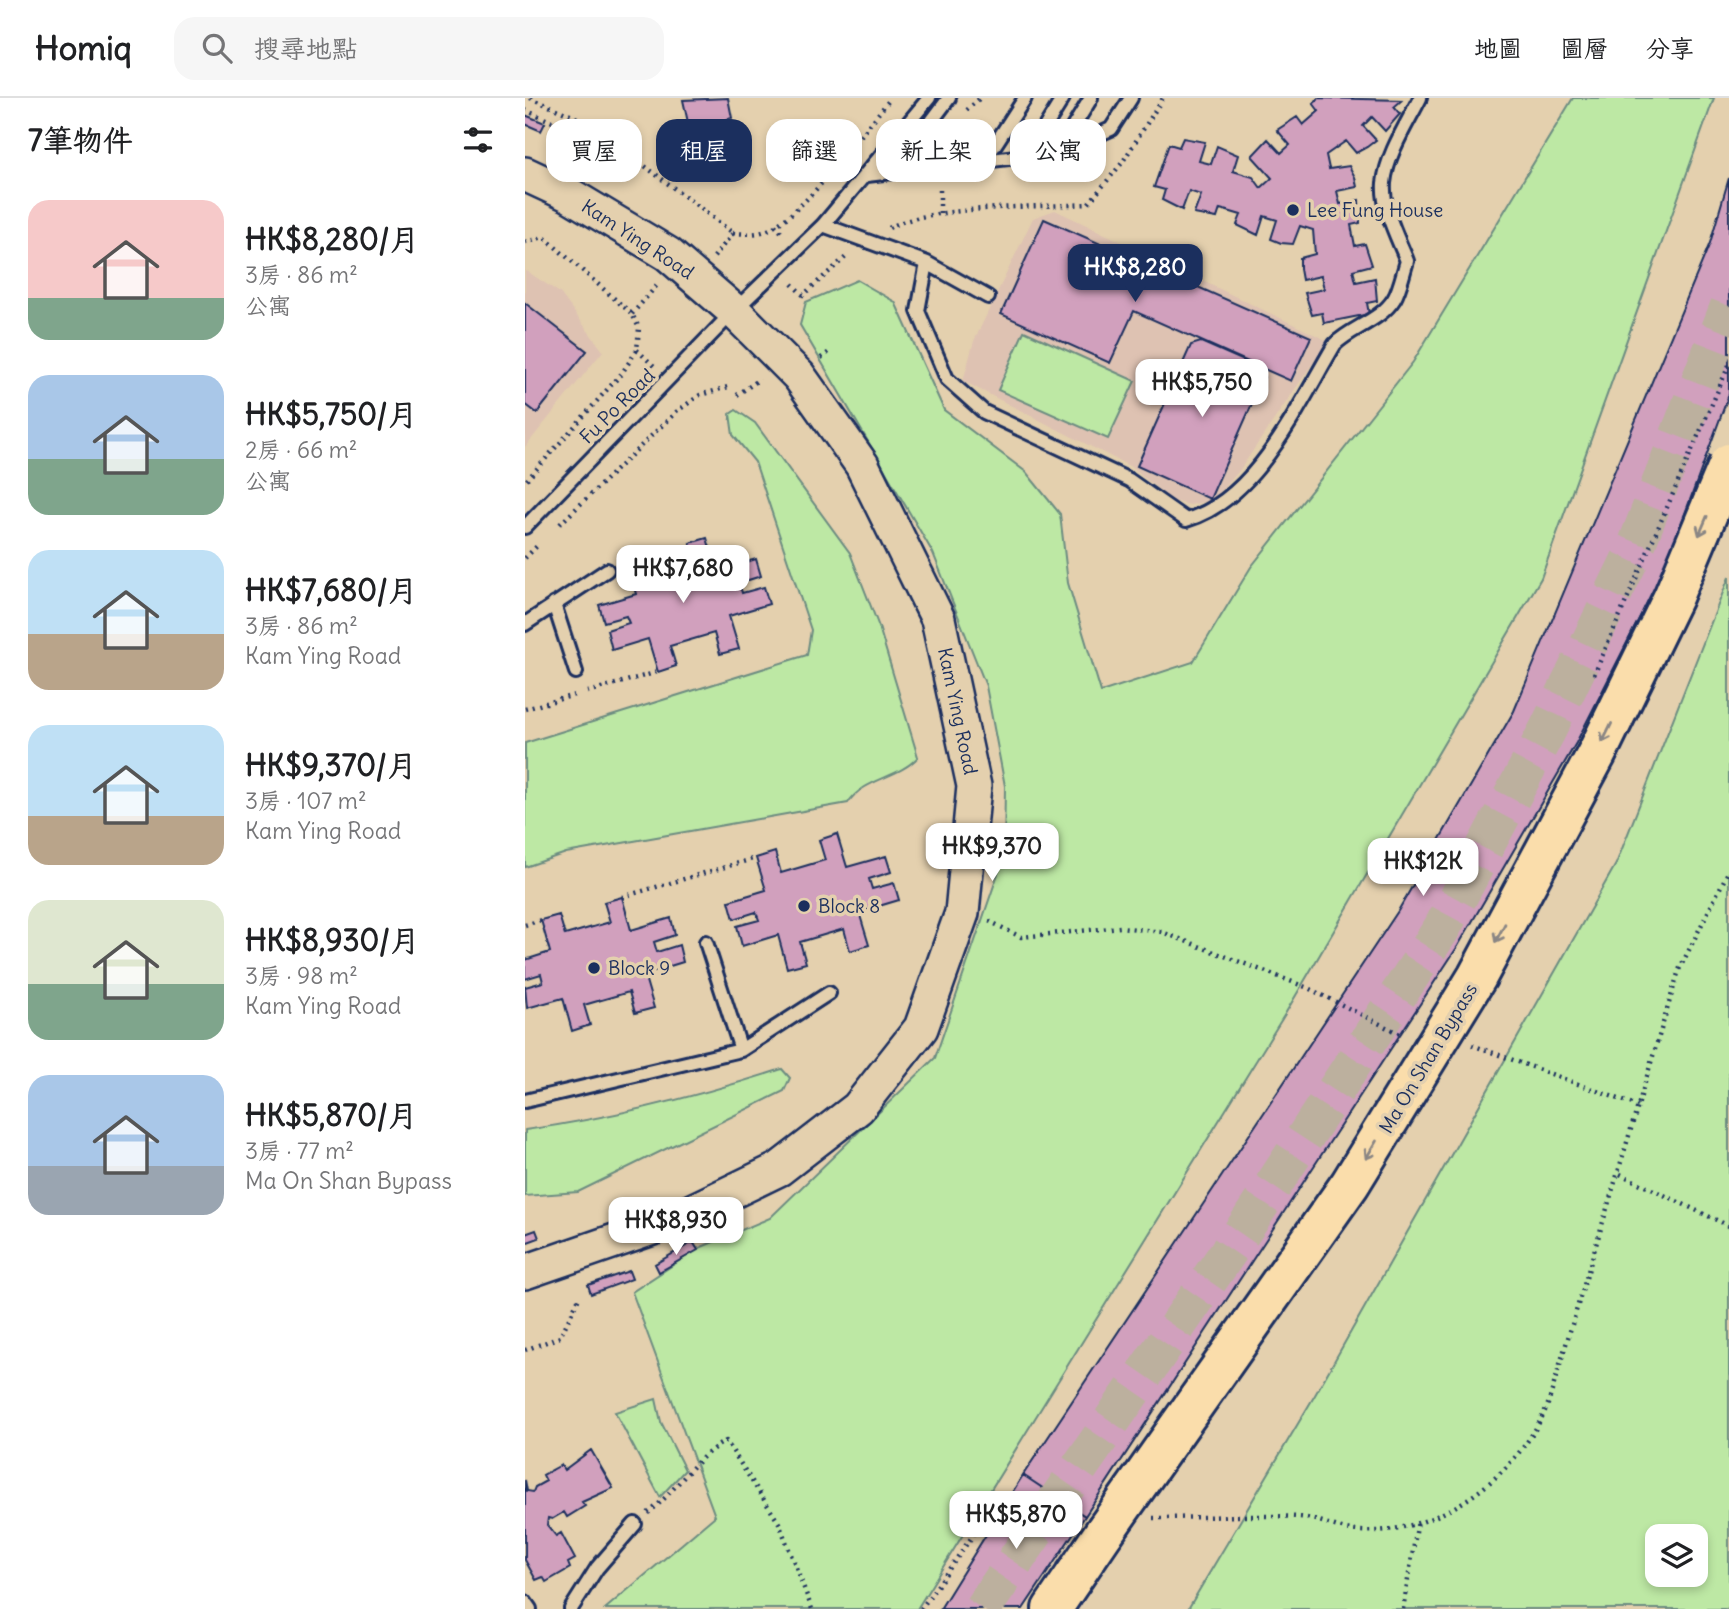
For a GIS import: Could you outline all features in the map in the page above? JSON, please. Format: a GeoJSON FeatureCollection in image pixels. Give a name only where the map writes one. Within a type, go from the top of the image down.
{"type":"FeatureCollection","features":[{"type":"Feature","properties":{"kind":"main road","name":"Ma On Shan Bypass"},"geometry":{"type":"LineString","coordinates":[[1052,1609],[1350,1184],[1477,977],[1597,753],[1674,597],[1729,463]]}},
{"type":"Feature","properties":{"kind":"street","name":"Kam Ying Road"},"geometry":{"type":"LineString","coordinates":[[525,174],[564,191],[668,254],[734,310],[799,376],[862,466],[938,619],[974,786],[961,913],[921,1028],[858,1108],[779,1169],[667,1223],[525,1272]]}},
{"type":"Feature","properties":{"kind":"lane","name":"Fu Po Road"},"geometry":{"type":"LineString","coordinates":[[525,527],[734,310],[823,225],[867,176],[929,98]]}},
{"type":"Feature","properties":{"kind":"lane"},"geometry":{"type":"LineString","coordinates":[[933,119],[949,98]]}},
{"type":"Feature","properties":{"kind":"lane"},"geometry":{"type":"LineString","coordinates":[[996,143],[1025,98]]}},
{"type":"Feature","properties":{"kind":"lane"},"geometry":{"type":"LineString","coordinates":[[1050,119],[1063,98]]}},
{"type":"Feature","properties":{"kind":"lane"},"geometry":{"type":"LineString","coordinates":[[1078,119],[1091,98]]}},
{"type":"Feature","properties":{"kind":"lane"},"geometry":{"type":"LineString","coordinates":[[1106,132],[1111,130],[1131,98]]}},
{"type":"Feature","properties":{"kind":"lane"},"geometry":{"type":"LineString","coordinates":[[927,263],[918,311],[947,379],[984,412],[1129,480],[1186,520],[1209,513],[1246,483],[1279,438],[1335,344],[1344,334],[1375,317],[1394,299],[1407,261],[1388,212],[1384,184],[1395,148],[1420,98]]}},
{"type":"Feature","properties":{"kind":"lane"},"geometry":{"type":"LineString","coordinates":[[867,176],[876,174]]}},
{"type":"Feature","properties":{"kind":"lane"},"geometry":{"type":"LineString","coordinates":[[823,225],[866,243],[927,263],[988,297]]}},
{"type":"Feature","properties":{"kind":"lane"},"geometry":{"type":"LineString","coordinates":[[525,624],[607,569]]}},
{"type":"Feature","properties":{"kind":"lane"},"geometry":{"type":"LineString","coordinates":[[554,604],[576,672]]}},
{"type":"Feature","properties":{"kind":"lane"},"geometry":{"type":"LineString","coordinates":[[706,943],[741,1050]]}},
{"type":"Feature","properties":{"kind":"lane"},"geometry":{"type":"LineString","coordinates":[[525,1101],[741,1050],[829,993]]}},
{"type":"Feature","properties":{"kind":"lane"},"geometry":{"type":"LineString","coordinates":[[571,1609],[597,1568],[635,1524]]}},
{"type":"Feature","properties":{"kind":"lane"},"geometry":{"type":"LineString","coordinates":[[525,1602],[530,1609]]}},
{"type":"Feature","properties":{"kind":"path"},"geometry":{"type":"LineString","coordinates":[[530,98],[580,119]]}},
{"type":"Feature","properties":{"kind":"path"},"geometry":{"type":"LineString","coordinates":[[642,164],[733,233],[753,234],[769,229],[794,213],[891,98]]}},
{"type":"Feature","properties":{"kind":"path"},"geometry":{"type":"LineString","coordinates":[[803,295],[866,243],[902,220],[940,213],[1088,204],[1122,163],[1163,98]]}},
{"type":"Feature","properties":{"kind":"path"},"geometry":{"type":"LineString","coordinates":[[525,110],[546,119]]}},
{"type":"Feature","properties":{"kind":"path","name":"Fu Po Road"},"geometry":{"type":"LineString","coordinates":[[525,242],[544,237],[632,314],[639,328],[637,350],[622,373],[525,482]]}},
{"type":"Feature","properties":{"kind":"path"},"geometry":{"type":"LineString","coordinates":[[1590,685],[1729,365]]}},
{"type":"Feature","properties":{"kind":"path"},"geometry":{"type":"LineString","coordinates":[[553,530],[676,412],[700,395],[728,387]]}},
{"type":"Feature","properties":{"kind":"path"},"geometry":{"type":"LineString","coordinates":[[525,558],[544,540]]}},
{"type":"Feature","properties":{"kind":"path"},"geometry":{"type":"LineString","coordinates":[[525,709],[657,672]]}},
{"type":"Feature","properties":{"kind":"path"},"geometry":{"type":"LineString","coordinates":[[622,897],[756,858]]}},
{"type":"Feature","properties":{"kind":"path"},"geometry":{"type":"LineString","coordinates":[[1298,1517],[1361,1532],[1418,1521],[1447,1510],[1482,1489],[1537,1430],[1620,1174],[1679,970],[1729,870]]}},
{"type":"Feature","properties":{"kind":"path"},"geometry":{"type":"LineString","coordinates":[[525,925],[541,920]]}},
{"type":"Feature","properties":{"kind":"path"},"geometry":{"type":"LineString","coordinates":[[989,921],[1021,937],[1120,927],[1162,932],[1308,988],[1406,1037],[1412,1029]]}},
{"type":"Feature","properties":{"kind":"path"},"geometry":{"type":"LineString","coordinates":[[1464,1041],[1638,1106]]}},
{"type":"Feature","properties":{"kind":"path"},"geometry":{"type":"LineString","coordinates":[[1620,1174],[1729,1226]]}},
{"type":"Feature","properties":{"kind":"path"},"geometry":{"type":"LineString","coordinates":[[525,1350],[560,1337],[579,1298]]}},
{"type":"Feature","properties":{"kind":"path"},"geometry":{"type":"LineString","coordinates":[[635,1524],[671,1493],[704,1454],[726,1441],[779,1523],[812,1609]]}},
{"type":"Feature","properties":{"kind":"path"},"geometry":{"type":"LineString","coordinates":[[1403,1609],[1418,1521]]}},
{"type":"Feature","properties":{"kind":"path"},"geometry":{"type":"LineString","coordinates":[[921,1609],[969,1540]]}},
{"type":"Feature","properties":{"kind":"shaded area"},"geometry":{"type":"Polygon","coordinates":[[[1055,210],[1328,341],[1239,471],[1213,500],[1190,505],[1173,501],[1131,467],[963,381],[974,341],[1033,218],[1055,210]]]}},
{"type":"Feature","properties":{"kind":"shaded area"},"geometry":{"type":"Polygon","coordinates":[[[525,270],[560,293],[603,351],[525,447],[525,270]]]}},
{"type":"Feature","properties":{"kind":"green space"},"geometry":{"type":"Polygon","coordinates":[[[1573,98],[1714,98],[1541,578],[1285,1014],[917,1609],[605,1609],[715,1516],[632,1292],[697,1249],[770,1218],[935,1058],[1004,856],[1005,786],[986,686],[933,553],[800,325],[806,302],[857,280],[895,302],[944,410],[1026,472],[1060,514],[1068,583],[1101,692],[1193,662],[1251,567],[1413,362],[1573,98]]]}},
{"type":"Feature","properties":{"kind":"green space"},"geometry":{"type":"Polygon","coordinates":[[[1024,331],[1135,381],[1108,439],[998,390],[1024,331]]]}},
{"type":"Feature","properties":{"kind":"green space"},"geometry":{"type":"Polygon","coordinates":[[[736,410],[755,423],[850,553],[879,627],[918,757],[901,770],[863,788],[848,803],[566,853],[525,867],[525,743],[807,655],[811,630],[755,462],[733,435],[730,414],[736,410]]]}},
{"type":"Feature","properties":{"kind":"green space"},"geometry":{"type":"Polygon","coordinates":[[[1729,577],[1729,1609],[1188,1609],[1315,1395],[1616,864],[1729,577]]]}},
{"type":"Feature","properties":{"kind":"green space"},"geometry":{"type":"Polygon","coordinates":[[[782,1069],[790,1078],[784,1091],[578,1192],[525,1196],[525,1130],[655,1105],[782,1069]]]}},
{"type":"Feature","properties":{"kind":"green space"},"geometry":{"type":"Polygon","coordinates":[[[656,1399],[661,1422],[685,1470],[660,1497],[615,1412],[656,1399]]]}},
{"type":"Feature","properties":{"kind":"building"},"geometry":{"type":"Polygon","coordinates":[[[728,98],[732,118],[687,119],[683,100],[728,98]]]}},
{"type":"Feature","properties":{"kind":"building","name":"Lee Fung House"},"geometry":{"type":"Polygon","coordinates":[[[1319,98],[1402,100],[1394,107],[1400,114],[1385,131],[1372,117],[1363,126],[1376,140],[1367,147],[1356,153],[1346,141],[1326,155],[1329,169],[1349,166],[1355,177],[1357,187],[1337,191],[1340,204],[1359,200],[1360,223],[1351,225],[1355,246],[1365,244],[1372,265],[1353,270],[1356,282],[1375,278],[1377,301],[1367,303],[1369,314],[1324,323],[1322,313],[1312,315],[1305,293],[1324,289],[1321,276],[1302,280],[1300,269],[1300,258],[1315,254],[1313,230],[1300,226],[1293,244],[1281,243],[1271,239],[1277,220],[1264,216],[1258,235],[1237,225],[1241,215],[1220,209],[1217,218],[1194,214],[1201,195],[1189,191],[1182,210],[1162,200],[1165,190],[1154,187],[1169,144],[1179,147],[1183,138],[1205,142],[1199,161],[1211,164],[1217,146],[1238,155],[1233,171],[1253,177],[1261,188],[1272,178],[1252,156],[1268,139],[1281,153],[1290,145],[1277,130],[1297,117],[1303,125],[1319,111],[1313,103],[1319,98]]]}},
{"type":"Feature","properties":{"kind":"building"},"geometry":{"type":"Polygon","coordinates":[[[525,115],[545,123],[541,131],[525,124],[525,115]]]}},
{"type":"Feature","properties":{"kind":"building"},"geometry":{"type":"Polygon","coordinates":[[[1729,178],[1729,394],[1665,568],[1576,743],[1458,946],[1085,1516],[1023,1475],[1398,911],[1514,711],[1710,243],[1729,178]]]}},
{"type":"Feature","properties":{"kind":"building"},"geometry":{"type":"Polygon","coordinates":[[[1044,219],[1311,337],[1291,381],[1134,311],[1110,363],[1001,314],[1044,219]]]}},
{"type":"Feature","properties":{"kind":"building"},"geometry":{"type":"Polygon","coordinates":[[[525,303],[587,351],[537,413],[525,404],[525,303]]]}},
{"type":"Feature","properties":{"kind":"building"},"geometry":{"type":"Polygon","coordinates":[[[1201,342],[1260,368],[1264,377],[1210,499],[1137,466],[1191,345],[1201,342]]]}},
{"type":"Feature","properties":{"kind":"building"},"geometry":{"type":"Polygon","coordinates":[[[707,538],[717,571],[756,559],[761,576],[739,583],[742,593],[764,587],[769,604],[729,616],[739,649],[720,654],[714,633],[670,646],[676,666],[658,672],[648,639],[612,650],[607,630],[629,623],[626,616],[604,622],[599,605],[636,594],[627,562],[645,556],[651,577],[695,563],[690,543],[707,538]]]}},
{"type":"Feature","properties":{"kind":"building","name":"Block 8"},"geometry":{"type":"Polygon","coordinates":[[[837,834],[847,867],[886,856],[891,872],[869,879],[872,889],[894,883],[899,900],[859,912],[869,945],[850,951],[844,929],[800,942],[806,963],[787,968],[778,935],[742,946],[737,926],[759,920],[756,912],[734,919],[729,901],[766,890],[756,858],[775,852],[781,873],[825,860],[819,840],[837,834]]]}},
{"type":"Feature","properties":{"kind":"building","name":"Block 9"},"geometry":{"type":"Polygon","coordinates":[[[622,897],[631,930],[671,918],[675,935],[654,942],[657,952],[679,945],[683,962],[644,974],[654,1008],[635,1013],[629,992],[584,1005],[590,1025],[572,1031],[563,998],[527,1008],[525,987],[543,982],[541,974],[525,979],[525,960],[550,952],[541,920],[559,915],[565,935],[610,922],[604,902],[622,897]]]}},
{"type":"Feature","properties":{"kind":"building"},"geometry":{"type":"Polygon","coordinates":[[[536,1230],[539,1238],[525,1243],[525,1234],[536,1230]]]}},
{"type":"Feature","properties":{"kind":"building"},"geometry":{"type":"Polygon","coordinates":[[[693,1242],[698,1250],[659,1272],[655,1264],[693,1242]]]}},
{"type":"Feature","properties":{"kind":"building"},"geometry":{"type":"Polygon","coordinates":[[[629,1271],[632,1279],[591,1294],[588,1285],[629,1271]]]}},
{"type":"Feature","properties":{"kind":"building"},"geometry":{"type":"Polygon","coordinates":[[[591,1450],[613,1488],[582,1502],[585,1506],[567,1517],[564,1512],[552,1519],[548,1518],[547,1525],[556,1536],[561,1533],[575,1559],[568,1563],[570,1568],[546,1582],[543,1577],[536,1580],[525,1560],[525,1480],[527,1491],[533,1492],[535,1487],[546,1481],[543,1475],[561,1465],[564,1470],[591,1450]]]}},
{"type":"Feature","properties":{"kind":"building"},"geometry":{"type":"Polygon","coordinates":[[[1023,1475],[1085,1516],[1023,1609],[940,1609],[1023,1475]]]}},
{"type":"Feature","properties":{"kind":"tunnel"},"geometry":{"type":"LineString","coordinates":[[982,1609],[1251,1219],[1442,928],[1548,729],[1635,549],[1729,306]]}},
{"type":"Feature","properties":{"kind":"place","name":"Lee Fung House"},"geometry":{"type":"Point","coordinates":[1293,210]}},
{"type":"Feature","properties":{"kind":"place","name":"Block 8"},"geometry":{"type":"Point","coordinates":[804,906]}},
{"type":"Feature","properties":{"kind":"place","name":"Block 9"},"geometry":{"type":"Point","coordinates":[594,968]}}]}
